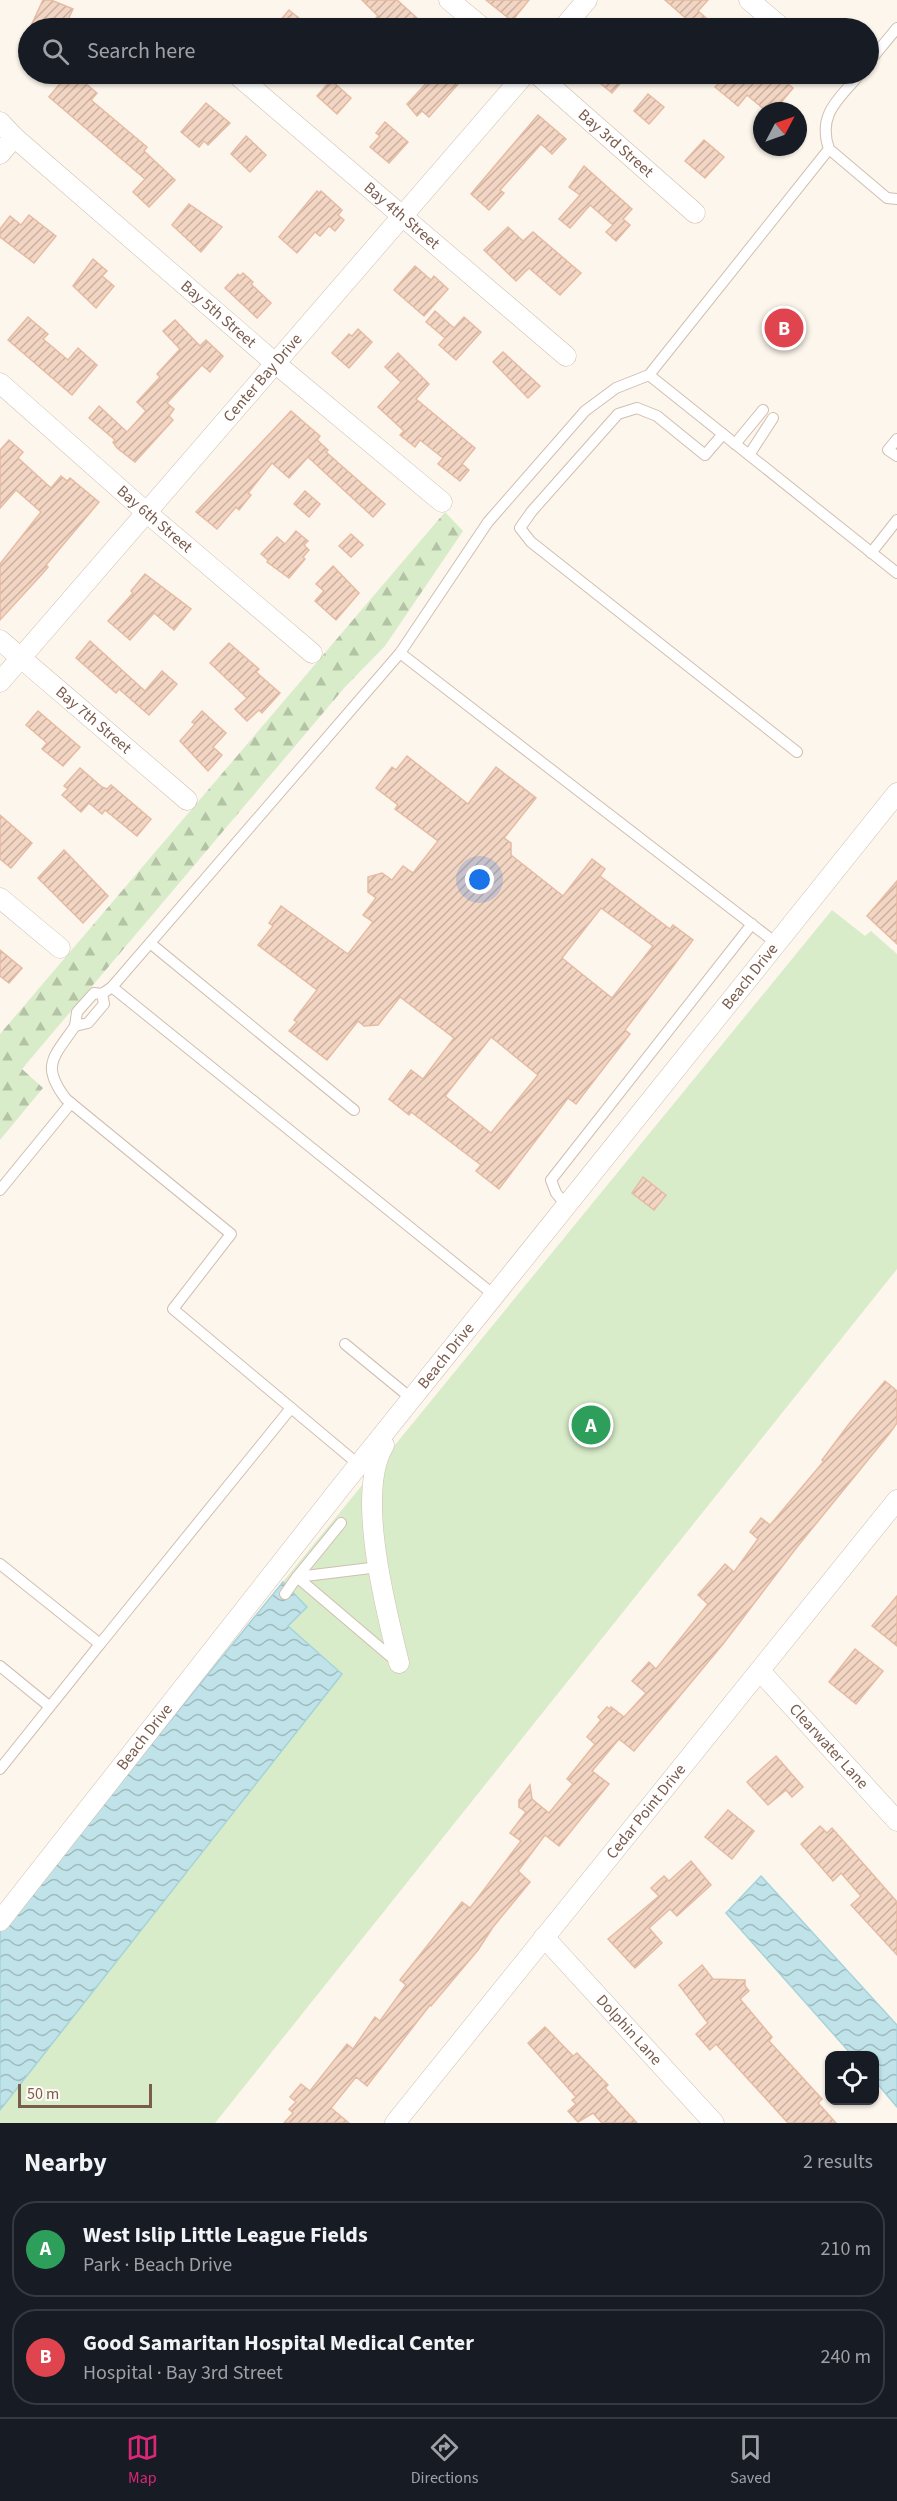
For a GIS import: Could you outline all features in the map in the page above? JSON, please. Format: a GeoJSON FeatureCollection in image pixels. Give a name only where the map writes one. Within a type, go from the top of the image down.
{"type":"FeatureCollection","features":[{"type":"Feature","properties":{"kind":"street"},"geometry":{"type":"LineString","coordinates":[[449,0],[471,18]]}},
{"type":"Feature","properties":{"kind":"street"},"geometry":{"type":"LineString","coordinates":[[572,18],[587,0]]}},
{"type":"Feature","properties":{"kind":"street"},"geometry":{"type":"LineString","coordinates":[[749,0],[770,18]]}},
{"type":"Feature","properties":{"kind":"street","name":"Bay 4th Street"},"geometry":{"type":"LineString","coordinates":[[248,84],[566,356]]}},
{"type":"Feature","properties":{"kind":"street","name":"Center Bay Drive"},"geometry":{"type":"LineString","coordinates":[[0,682],[516,84]]}},
{"type":"Feature","properties":{"kind":"street","name":"Bay 3rd Street"},"geometry":{"type":"LineString","coordinates":[[548,84],[695,213]]}},
{"type":"Feature","properties":{"kind":"street","name":"Bay 5th Street"},"geometry":{"type":"LineString","coordinates":[[0,122],[14,137],[275,363],[442,502]]}},
{"type":"Feature","properties":{"kind":"street"},"geometry":{"type":"LineString","coordinates":[[0,154],[14,137]]}},
{"type":"Feature","properties":{"kind":"street","name":"Bay 6th Street"},"geometry":{"type":"LineString","coordinates":[[0,382],[146,512],[312,653]]}},
{"type":"Feature","properties":{"kind":"street","name":"Bay 7th Street"},"geometry":{"type":"LineString","coordinates":[[0,640],[187,800]]}},
{"type":"Feature","properties":{"kind":"street","name":"Beach Drive"},"geometry":{"type":"LineString","coordinates":[[0,1921],[340,1488],[365,1471],[412,1399],[897,793]]}},
{"type":"Feature","properties":{"kind":"street"},"geometry":{"type":"LineString","coordinates":[[0,897],[60,948]]}},
{"type":"Feature","properties":{"kind":"street"},"geometry":{"type":"LineString","coordinates":[[365,1471],[380,1568],[399,1663]]}},
{"type":"Feature","properties":{"kind":"street","name":"Cedar Point Drive"},"geometry":{"type":"LineString","coordinates":[[395,2123],[897,1500]]}},
{"type":"Feature","properties":{"kind":"street","name":"Clearwater Lane"},"geometry":{"type":"LineString","coordinates":[[760,1671],[897,1821]]}},
{"type":"Feature","properties":{"kind":"street","name":"Dolphin Lane"},"geometry":{"type":"LineString","coordinates":[[544,1937],[714,2123]]}},
{"type":"Feature","properties":{"kind":"lane"},"geometry":{"type":"LineString","coordinates":[[879,50],[897,28]]}},
{"type":"Feature","properties":{"kind":"lane"},"geometry":{"type":"LineString","coordinates":[[852,84],[824,122],[829,149],[887,198],[897,199]]}},
{"type":"Feature","properties":{"kind":"lane"},"geometry":{"type":"LineString","coordinates":[[365,1471],[173,1309],[231,1234],[71,1102],[52,1080],[51,1067],[75,1026],[77,1012],[94,993],[107,991],[400,653],[488,522],[585,411],[616,388],[649,375],[829,149]]}},
{"type":"Feature","properties":{"kind":"lane"},"geometry":{"type":"LineString","coordinates":[[649,375],[897,573]]}},
{"type":"Feature","properties":{"kind":"lane"},"geometry":{"type":"LineString","coordinates":[[723,434],[705,455],[657,416],[637,408],[618,414],[532,511],[520,528],[531,542],[797,752]]}},
{"type":"Feature","properties":{"kind":"lane"},"geometry":{"type":"LineString","coordinates":[[735,444],[763,410]]}},
{"type":"Feature","properties":{"kind":"lane"},"geometry":{"type":"LineString","coordinates":[[749,455],[773,418]]}},
{"type":"Feature","properties":{"kind":"lane"},"geometry":{"type":"LineString","coordinates":[[897,439],[888,450],[897,456]]}},
{"type":"Feature","properties":{"kind":"lane"},"geometry":{"type":"LineString","coordinates":[[872,553],[897,520]]}},
{"type":"Feature","properties":{"kind":"lane"},"geometry":{"type":"LineString","coordinates":[[400,653],[776,943]]}},
{"type":"Feature","properties":{"kind":"lane"},"geometry":{"type":"LineString","coordinates":[[566,1205],[556,1193],[551,1180],[752,924]]}},
{"type":"Feature","properties":{"kind":"lane"},"geometry":{"type":"LineString","coordinates":[[150,943],[354,1110]]}},
{"type":"Feature","properties":{"kind":"lane"},"geometry":{"type":"LineString","coordinates":[[107,991],[494,1295]]}},
{"type":"Feature","properties":{"kind":"lane"},"geometry":{"type":"LineString","coordinates":[[0,1190],[71,1102]]}},
{"type":"Feature","properties":{"kind":"lane"},"geometry":{"type":"LineString","coordinates":[[345,1344],[412,1399]]}},
{"type":"Feature","properties":{"kind":"lane"},"geometry":{"type":"LineString","coordinates":[[0,1769],[291,1408]]}},
{"type":"Feature","properties":{"kind":"lane"},"geometry":{"type":"LineString","coordinates":[[285,1594],[341,1523]]}},
{"type":"Feature","properties":{"kind":"lane"},"geometry":{"type":"LineString","coordinates":[[0,1564],[100,1644]]}},
{"type":"Feature","properties":{"kind":"lane"},"geometry":{"type":"LineString","coordinates":[[297,1577],[380,1568]]}},
{"type":"Feature","properties":{"kind":"lane"},"geometry":{"type":"LineString","coordinates":[[297,1577],[399,1663]]}},
{"type":"Feature","properties":{"kind":"lane"},"geometry":{"type":"LineString","coordinates":[[0,1666],[49,1706]]}},
{"type":"Feature","properties":{"kind":"green space"},"geometry":{"type":"Polygon","coordinates":[[[445,512],[463,531],[385,646],[345,687],[22,1069],[43,1088],[0,1140],[0,1034],[445,512]]]}},
{"type":"Feature","properties":{"kind":"green space"},"geometry":{"type":"Polygon","coordinates":[[[832,910],[865,936],[871,931],[897,954],[897,1269],[215,2123],[0,2123],[0,2110],[342,1674],[288,1626],[307,1607],[283,1582],[832,910]]]}},
{"type":"Feature","properties":{"kind":"water"},"geometry":{"type":"Polygon","coordinates":[[[283,1582],[307,1607],[288,1626],[342,1674],[0,2110],[0,1930],[283,1582]]]}},
{"type":"Feature","properties":{"kind":"water"},"geometry":{"type":"Polygon","coordinates":[[[761,1876],[897,2025],[897,2107],[879,2086],[879,2051],[848,2051],[726,1913],[761,1876]]]}},
{"type":"Feature","properties":{"kind":"building"},"geometry":{"type":"Polygon","coordinates":[[[43,0],[51,0],[73,9],[69,18],[35,18],[43,0]]]}},
{"type":"Feature","properties":{"kind":"building"},"geometry":{"type":"Polygon","coordinates":[[[362,0],[397,0],[417,18],[376,18],[378,16],[362,0]]]}},
{"type":"Feature","properties":{"kind":"building"},"geometry":{"type":"Polygon","coordinates":[[[486,0],[529,0],[514,18],[508,18],[486,0]]]}},
{"type":"Feature","properties":{"kind":"building"},"geometry":{"type":"Polygon","coordinates":[[[665,0],[708,0],[698,11],[706,18],[686,18],[665,0]]]}},
{"type":"Feature","properties":{"kind":"building"},"geometry":{"type":"Polygon","coordinates":[[[289,10],[299,18],[282,18],[289,10]]]}},
{"type":"Feature","properties":{"kind":"building"},"geometry":{"type":"Polygon","coordinates":[[[60,84],[86,84],[97,93],[91,100],[147,147],[144,151],[175,180],[149,207],[133,192],[145,179],[49,97],[60,84]]]}},
{"type":"Feature","properties":{"kind":"building"},"geometry":{"type":"Polygon","coordinates":[[[328,84],[335,84],[351,98],[337,114],[317,96],[328,84]]]}},
{"type":"Feature","properties":{"kind":"building"},"geometry":{"type":"Polygon","coordinates":[[[426,84],[458,84],[429,117],[422,111],[417,116],[407,104],[426,84]]]}},
{"type":"Feature","properties":{"kind":"building"},"geometry":{"type":"Polygon","coordinates":[[[601,84],[620,84],[612,93],[601,84]]]}},
{"type":"Feature","properties":{"kind":"building"},"geometry":{"type":"Polygon","coordinates":[[[718,84],[788,84],[793,88],[781,102],[755,102],[747,95],[738,106],[715,87],[718,84]]]}},
{"type":"Feature","properties":{"kind":"building"},"geometry":{"type":"Polygon","coordinates":[[[648,94],[664,107],[649,124],[634,111],[648,94]]]}},
{"type":"Feature","properties":{"kind":"building"},"geometry":{"type":"Polygon","coordinates":[[[206,103],[230,123],[208,145],[204,141],[199,147],[181,132],[206,103]]]}},
{"type":"Feature","properties":{"kind":"building"},"geometry":{"type":"Polygon","coordinates":[[[538,115],[566,139],[552,154],[541,144],[500,190],[504,193],[489,210],[471,194],[538,115]]]}},
{"type":"Feature","properties":{"kind":"building"},"geometry":{"type":"Polygon","coordinates":[[[385,122],[408,142],[389,163],[370,147],[380,136],[376,133],[385,122]]]}},
{"type":"Feature","properties":{"kind":"building"},"geometry":{"type":"Polygon","coordinates":[[[246,136],[266,155],[250,172],[231,154],[246,136]]]}},
{"type":"Feature","properties":{"kind":"building"},"geometry":{"type":"Polygon","coordinates":[[[704,140],[724,157],[705,178],[685,161],[704,140]]]}},
{"type":"Feature","properties":{"kind":"building"},"geometry":{"type":"Polygon","coordinates":[[[584,166],[632,209],[623,219],[630,225],[616,241],[606,232],[613,225],[590,205],[570,228],[559,219],[580,195],[569,187],[584,166]]]}},
{"type":"Feature","properties":{"kind":"building"},"geometry":{"type":"Polygon","coordinates":[[[317,191],[319,193],[321,191],[342,210],[338,215],[344,220],[335,231],[329,226],[320,236],[315,232],[297,253],[279,237],[317,191]]]}},
{"type":"Feature","properties":{"kind":"building"},"geometry":{"type":"Polygon","coordinates":[[[189,204],[222,227],[201,252],[172,225],[189,204]]]}},
{"type":"Feature","properties":{"kind":"building"},"geometry":{"type":"Polygon","coordinates":[[[29,215],[56,236],[34,263],[0,237],[0,229],[10,216],[21,225],[29,215]]]}},
{"type":"Feature","properties":{"kind":"building"},"geometry":{"type":"Polygon","coordinates":[[[508,227],[523,241],[533,232],[581,273],[560,295],[529,268],[516,281],[484,250],[508,227]]]}},
{"type":"Feature","properties":{"kind":"building"},"geometry":{"type":"Polygon","coordinates":[[[93,259],[107,271],[102,276],[114,286],[96,308],[73,286],[93,259]]]}},
{"type":"Feature","properties":{"kind":"building"},"geometry":{"type":"Polygon","coordinates":[[[415,266],[431,280],[434,276],[448,289],[424,316],[394,290],[415,266]]]}},
{"type":"Feature","properties":{"kind":"building"},"geometry":{"type":"Polygon","coordinates":[[[243,273],[271,303],[257,318],[225,288],[238,274],[240,276],[243,273]]]}},
{"type":"Feature","properties":{"kind":"building"},"geometry":{"type":"Polygon","coordinates":[[[435,311],[454,328],[464,317],[481,332],[456,360],[439,345],[445,338],[426,322],[435,311]]]}},
{"type":"Feature","properties":{"kind":"building"},"geometry":{"type":"Polygon","coordinates":[[[28,317],[48,334],[43,339],[68,360],[78,348],[97,365],[72,395],[8,340],[28,317]]]}},
{"type":"Feature","properties":{"kind":"building"},"geometry":{"type":"Polygon","coordinates":[[[175,320],[200,346],[206,340],[223,356],[210,372],[202,365],[167,403],[174,409],[169,416],[173,420],[135,462],[117,448],[113,442],[115,440],[89,418],[99,406],[127,432],[146,411],[137,402],[160,377],[157,374],[180,349],[163,331],[175,320]]]}},
{"type":"Feature","properties":{"kind":"building"},"geometry":{"type":"Polygon","coordinates":[[[358,329],[372,342],[349,368],[332,353],[349,334],[352,336],[358,329]]]}},
{"type":"Feature","properties":{"kind":"building"},"geometry":{"type":"Polygon","coordinates":[[[503,352],[540,386],[528,398],[493,362],[503,352]]]}},
{"type":"Feature","properties":{"kind":"building"},"geometry":{"type":"Polygon","coordinates":[[[398,353],[429,384],[416,399],[475,448],[462,464],[469,470],[460,481],[438,464],[443,458],[420,440],[415,447],[400,435],[404,431],[378,407],[401,382],[385,367],[398,353]]]}},
{"type":"Feature","properties":{"kind":"building"},"geometry":{"type":"Polygon","coordinates":[[[291,411],[320,436],[317,440],[328,450],[326,452],[385,504],[373,517],[308,457],[289,478],[272,463],[248,493],[251,495],[239,510],[236,507],[217,529],[196,512],[291,411]]]}},
{"type":"Feature","properties":{"kind":"building"},"geometry":{"type":"Polygon","coordinates":[[[9,440],[23,452],[18,458],[51,488],[61,476],[67,481],[70,478],[99,502],[46,565],[48,567],[43,573],[0,620],[0,564],[41,512],[16,490],[0,508],[0,450],[9,440]]]}},
{"type":"Feature","properties":{"kind":"building"},"geometry":{"type":"Polygon","coordinates":[[[305,491],[320,504],[309,517],[294,504],[305,491]]]}},
{"type":"Feature","properties":{"kind":"building"},"geometry":{"type":"Polygon","coordinates":[[[296,531],[308,541],[304,545],[309,550],[303,557],[305,559],[289,578],[267,562],[268,560],[261,554],[277,537],[285,544],[296,531]]]}},
{"type":"Feature","properties":{"kind":"building"},"geometry":{"type":"Polygon","coordinates":[[[351,534],[363,545],[351,557],[339,546],[351,534]]]}},
{"type":"Feature","properties":{"kind":"building"},"geometry":{"type":"Polygon","coordinates":[[[333,566],[359,593],[336,620],[315,601],[324,591],[316,584],[333,566]]]}},
{"type":"Feature","properties":{"kind":"building"},"geometry":{"type":"Polygon","coordinates":[[[145,574],[191,609],[174,630],[154,613],[130,640],[108,621],[133,593],[131,591],[145,574]]]}},
{"type":"Feature","properties":{"kind":"building"},"geometry":{"type":"Polygon","coordinates":[[[90,641],[145,691],[162,671],[177,684],[149,715],[119,689],[116,693],[76,658],[90,641]]]}},
{"type":"Feature","properties":{"kind":"building"},"geometry":{"type":"Polygon","coordinates":[[[229,643],[259,669],[256,672],[280,693],[262,713],[259,710],[247,721],[235,709],[247,698],[210,663],[229,643]]]}},
{"type":"Feature","properties":{"kind":"building"},"geometry":{"type":"Polygon","coordinates":[[[38,711],[80,747],[63,766],[42,749],[47,743],[26,725],[38,711]]]}},
{"type":"Feature","properties":{"kind":"building"},"geometry":{"type":"Polygon","coordinates":[[[202,711],[226,733],[213,747],[222,755],[208,771],[180,741],[195,724],[192,722],[202,711]]]}},
{"type":"Feature","properties":{"kind":"building"},"geometry":{"type":"Polygon","coordinates":[[[407,756],[468,804],[496,767],[536,798],[504,838],[511,843],[511,855],[563,896],[592,859],[605,869],[600,876],[670,929],[673,925],[693,940],[625,1030],[630,1034],[576,1104],[568,1098],[499,1189],[476,1171],[481,1165],[411,1112],[409,1115],[389,1099],[411,1070],[423,1079],[454,1038],[400,997],[378,1025],[364,1026],[358,1021],[327,1060],[289,1031],[297,1022],[294,1020],[317,990],[258,945],[273,926],[269,923],[281,906],[348,954],[373,922],[363,915],[376,898],[368,892],[368,877],[382,873],[392,880],[403,866],[413,873],[438,841],[395,809],[398,805],[376,788],[392,767],[396,770],[407,756]],[[601,908],[562,958],[612,998],[653,946],[601,908]],[[491,1037],[445,1096],[491,1133],[538,1075],[491,1037]]]}},
{"type":"Feature","properties":{"kind":"building"},"geometry":{"type":"Polygon","coordinates":[[[80,768],[102,787],[107,789],[111,785],[151,819],[137,836],[105,810],[102,814],[89,803],[81,812],[62,795],[68,789],[64,786],[80,768]]]}},
{"type":"Feature","properties":{"kind":"building"},"geometry":{"type":"Polygon","coordinates":[[[0,815],[32,843],[11,868],[0,859],[0,815]]]}},
{"type":"Feature","properties":{"kind":"building"},"geometry":{"type":"Polygon","coordinates":[[[64,850],[108,896],[83,923],[38,878],[64,850]]]}},
{"type":"Feature","properties":{"kind":"building"},"geometry":{"type":"Polygon","coordinates":[[[897,881],[897,944],[867,916],[897,881]]]}},
{"type":"Feature","properties":{"kind":"building"},"geometry":{"type":"Polygon","coordinates":[[[0,950],[22,968],[9,983],[0,976],[0,950]]]}},
{"type":"Feature","properties":{"kind":"building"},"geometry":{"type":"Polygon","coordinates":[[[643,1177],[666,1195],[654,1210],[632,1193],[643,1177]]]}},
{"type":"Feature","properties":{"kind":"building"},"geometry":{"type":"Polygon","coordinates":[[[885,1381],[897,1391],[897,1423],[797,1547],[723,1644],[634,1751],[619,1739],[592,1771],[609,1784],[559,1846],[545,1835],[518,1871],[530,1882],[493,1927],[478,1950],[430,2005],[367,2086],[356,2077],[331,2108],[349,2123],[284,2123],[293,2113],[289,2109],[296,2102],[290,2097],[301,2084],[310,2091],[347,2044],[353,2049],[375,2017],[380,2021],[406,1985],[400,1980],[462,1902],[470,1908],[521,1841],[510,1833],[526,1812],[519,1807],[519,1800],[530,1785],[532,1799],[549,1813],[573,1784],[567,1779],[595,1744],[587,1737],[601,1720],[598,1717],[607,1707],[610,1709],[611,1707],[624,1717],[646,1693],[632,1681],[649,1662],[656,1669],[708,1604],[698,1595],[725,1564],[734,1572],[758,1539],[750,1532],[761,1518],[770,1525],[824,1461],[822,1460],[849,1424],[885,1381]]]}},
{"type":"Feature","properties":{"kind":"building"},"geometry":{"type":"Polygon","coordinates":[[[897,1596],[897,1646],[872,1626],[897,1596]]]}},
{"type":"Feature","properties":{"kind":"building"},"geometry":{"type":"Polygon","coordinates":[[[855,1649],[883,1671],[856,1704],[829,1682],[855,1649]]]}},
{"type":"Feature","properties":{"kind":"building"},"geometry":{"type":"Polygon","coordinates":[[[776,1756],[803,1787],[792,1797],[786,1790],[768,1805],[747,1782],[776,1756]]]}},
{"type":"Feature","properties":{"kind":"building"},"geometry":{"type":"Polygon","coordinates":[[[728,1810],[754,1831],[732,1859],[705,1837],[728,1810]]]}},
{"type":"Feature","properties":{"kind":"building"},"geometry":{"type":"Polygon","coordinates":[[[820,1826],[827,1833],[832,1828],[897,1902],[897,1955],[851,1905],[861,1896],[841,1873],[833,1881],[801,1844],[820,1826]]]}},
{"type":"Feature","properties":{"kind":"building"},"geometry":{"type":"Polygon","coordinates":[[[691,1861],[711,1885],[677,1916],[670,1909],[649,1928],[662,1943],[635,1968],[608,1939],[659,1896],[651,1888],[664,1876],[669,1881],[691,1861]]]}},
{"type":"Feature","properties":{"kind":"building"},"geometry":{"type":"Polygon","coordinates":[[[702,1965],[713,1979],[745,1980],[745,1986],[749,1991],[740,1999],[772,2037],[769,2041],[822,2099],[818,2103],[836,2123],[788,2123],[716,2044],[710,2050],[696,2034],[708,2023],[679,1985],[702,1965]]]}},
{"type":"Feature","properties":{"kind":"building"},"geometry":{"type":"Polygon","coordinates":[[[545,2027],[573,2056],[577,2053],[608,2085],[605,2088],[637,2123],[602,2123],[593,2113],[578,2122],[568,2111],[576,2104],[572,2100],[576,2097],[528,2043],[545,2027]]]}},
{"type":"Feature","properties":{"kind":"place","name":"Good Samaritan Hospital Medical Center"},"geometry":{"type":"Point","coordinates":[784,328]}},
{"type":"Feature","properties":{"kind":"place","name":"West Islip Little League Fields"},"geometry":{"type":"Point","coordinates":[591,1425]}}]}
